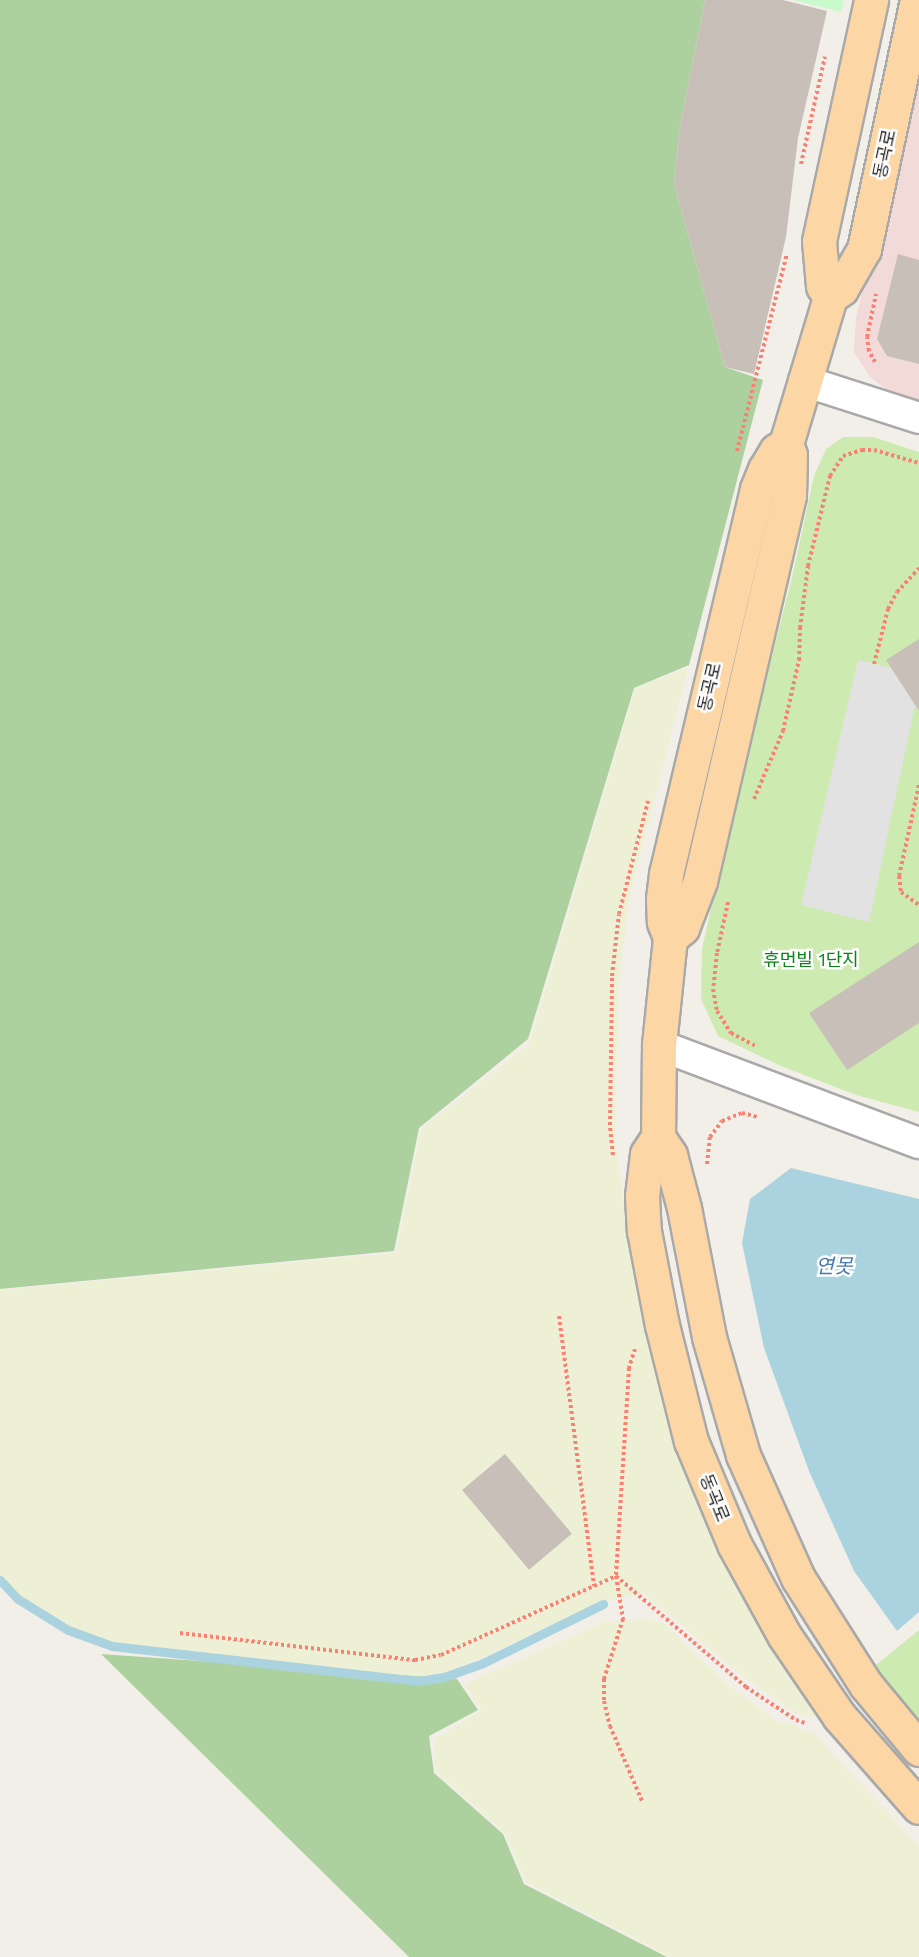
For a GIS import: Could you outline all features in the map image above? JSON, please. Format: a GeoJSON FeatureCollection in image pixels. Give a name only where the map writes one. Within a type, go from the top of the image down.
{"type":"FeatureCollection","features":[{"type":"Feature","properties":{"kind":"main road"},"geometry":{"type":"LineString","coordinates":[[830,297],[823,286],[819,241],[871,0]]}},
{"type":"Feature","properties":{"kind":"main road","name":"동곡로"},"geometry":{"type":"LineString","coordinates":[[917,0],[864,249],[841,289],[830,297],[786,444],[790,455],[789,496],[700,880],[682,928],[670,938],[659,1045],[658,1137],[647,1154],[642,1196],[644,1231],[661,1318],[691,1441],[734,1544],[784,1635],[839,1716],[919,1808]]}},
{"type":"Feature","properties":{"kind":"main road","name":"동곡로"},"geometry":{"type":"LineString","coordinates":[[658,1137],[670,1155],[684,1208],[709,1337],[743,1455],[798,1578],[866,1685],[919,1749]]}},
{"type":"Feature","properties":{"kind":"street"},"geometry":{"type":"LineString","coordinates":[[804,381],[919,418]]}},
{"type":"Feature","properties":{"kind":"street"},"geometry":{"type":"LineString","coordinates":[[659,1045],[919,1143]]}},
{"type":"Feature","properties":{"kind":"path"},"geometry":{"type":"LineString","coordinates":[[753,801],[783,731],[799,660],[800,628],[808,566],[830,476],[843,456],[862,450],[874,450],[919,463]]}},
{"type":"Feature","properties":{"kind":"path"},"geometry":{"type":"LineString","coordinates":[[874,664],[888,609],[897,591],[919,568]]}},
{"type":"Feature","properties":{"kind":"path"},"geometry":{"type":"LineString","coordinates":[[919,785],[899,876],[901,892],[919,905]]}},
{"type":"Feature","properties":{"kind":"path"},"geometry":{"type":"LineString","coordinates":[[730,894],[717,952],[713,989],[717,1011],[731,1033],[765,1052]]}},
{"type":"Feature","properties":{"kind":"path"},"geometry":{"type":"LineString","coordinates":[[708,1166],[710,1137],[722,1120],[742,1113],[763,1118]]}},
{"type":"Feature","properties":{"kind":"path"},"geometry":{"type":"LineString","coordinates":[[559,1316],[594,1586]]}},
{"type":"Feature","properties":{"kind":"path"},"geometry":{"type":"LineString","coordinates":[[642,1801],[610,1726],[604,1701],[604,1679],[623,1619],[616,1576],[629,1368],[633,1352],[661,1318]]}},
{"type":"Feature","properties":{"kind":"path"},"geometry":{"type":"LineString","coordinates":[[180,1633],[415,1660],[441,1654],[616,1576]]}},
{"type":"Feature","properties":{"kind":"path"},"geometry":{"type":"LineString","coordinates":[[616,1576],[746,1687],[796,1720],[816,1726],[839,1716]]}},
{"type":"Feature","properties":{"kind":"shaded area"},"geometry":{"type":"Polygon","coordinates":[[[919,52],[919,403],[898,398],[870,377],[854,352],[856,318],[919,52]]]}},
{"type":"Feature","properties":{"kind":"shaded area"},"geometry":{"type":"Polygon","coordinates":[[[858,660],[919,674],[919,686],[869,922],[801,905],[858,660]]]}},
{"type":"Feature","properties":{"kind":"green space"},"geometry":{"type":"Polygon","coordinates":[[[0,0],[705,0],[679,131],[674,184],[725,367],[763,380],[689,665],[634,688],[528,1039],[419,1128],[394,1251],[0,1289],[0,0]]]}},
{"type":"Feature","properties":{"kind":"green space"},"geometry":{"type":"Polygon","coordinates":[[[793,0],[844,0],[841,12],[793,0]]]}},
{"type":"Feature","properties":{"kind":"green space","name":"휴먼빌 1단지"},"geometry":{"type":"Polygon","coordinates":[[[843,437],[873,437],[919,452],[919,1112],[856,1095],[781,1066],[718,1036],[701,999],[702,949],[736,796],[791,582],[814,476],[826,449],[843,437]]]}},
{"type":"Feature","properties":{"kind":"green space"},"geometry":{"type":"Polygon","coordinates":[[[688,668],[629,899],[618,994],[615,1141],[628,1236],[666,1416],[714,1545],[819,1718],[796,1713],[746,1679],[643,1593],[604,1601],[444,1675],[418,1678],[112,1643],[68,1628],[20,1597],[0,1577],[0,1290],[396,1253],[421,1129],[530,1043],[635,688],[688,668]]]}},
{"type":"Feature","properties":{"kind":"green space"},"geometry":{"type":"Polygon","coordinates":[[[645,1619],[664,1623],[730,1687],[776,1720],[813,1732],[919,1846],[919,1957],[671,1957],[526,1882],[505,1833],[436,1772],[434,1739],[481,1711],[465,1684],[604,1622],[645,1619]]]}},
{"type":"Feature","properties":{"kind":"green space"},"geometry":{"type":"Polygon","coordinates":[[[919,1630],[919,1725],[871,1669],[919,1630]]]}},
{"type":"Feature","properties":{"kind":"green space"},"geometry":{"type":"Polygon","coordinates":[[[101,1654],[457,1679],[478,1710],[429,1736],[434,1773],[503,1834],[524,1884],[667,1957],[409,1957],[101,1654]]]}},
{"type":"Feature","properties":{"kind":"water","name":"연못"},"geometry":{"type":"Polygon","coordinates":[[[791,1168],[919,1199],[919,1612],[897,1631],[854,1571],[809,1471],[764,1348],[742,1243],[750,1199],[791,1168]]]}},
{"type":"Feature","properties":{"kind":"building"},"geometry":{"type":"Polygon","coordinates":[[[705,0],[783,0],[827,11],[798,138],[786,237],[754,374],[725,367],[674,184],[679,131],[705,0]]]}},
{"type":"Feature","properties":{"kind":"building"},"geometry":{"type":"Polygon","coordinates":[[[898,254],[919,260],[919,364],[887,356],[877,339],[898,254]]]}},
{"type":"Feature","properties":{"kind":"building"},"geometry":{"type":"Polygon","coordinates":[[[919,639],[919,711],[886,660],[919,639]]]}},
{"type":"Feature","properties":{"kind":"building"},"geometry":{"type":"Polygon","coordinates":[[[919,942],[919,1023],[847,1070],[809,1013],[919,942]]]}},
{"type":"Feature","properties":{"kind":"building"},"geometry":{"type":"Polygon","coordinates":[[[505,1454],[572,1534],[529,1570],[462,1490],[505,1454]]]}},
{"type":"Feature","properties":{"kind":"waterway"},"geometry":{"type":"LineString","coordinates":[[0,1580],[18,1599],[68,1630],[112,1646],[418,1681],[444,1677],[483,1663],[603,1604]]}}]}
